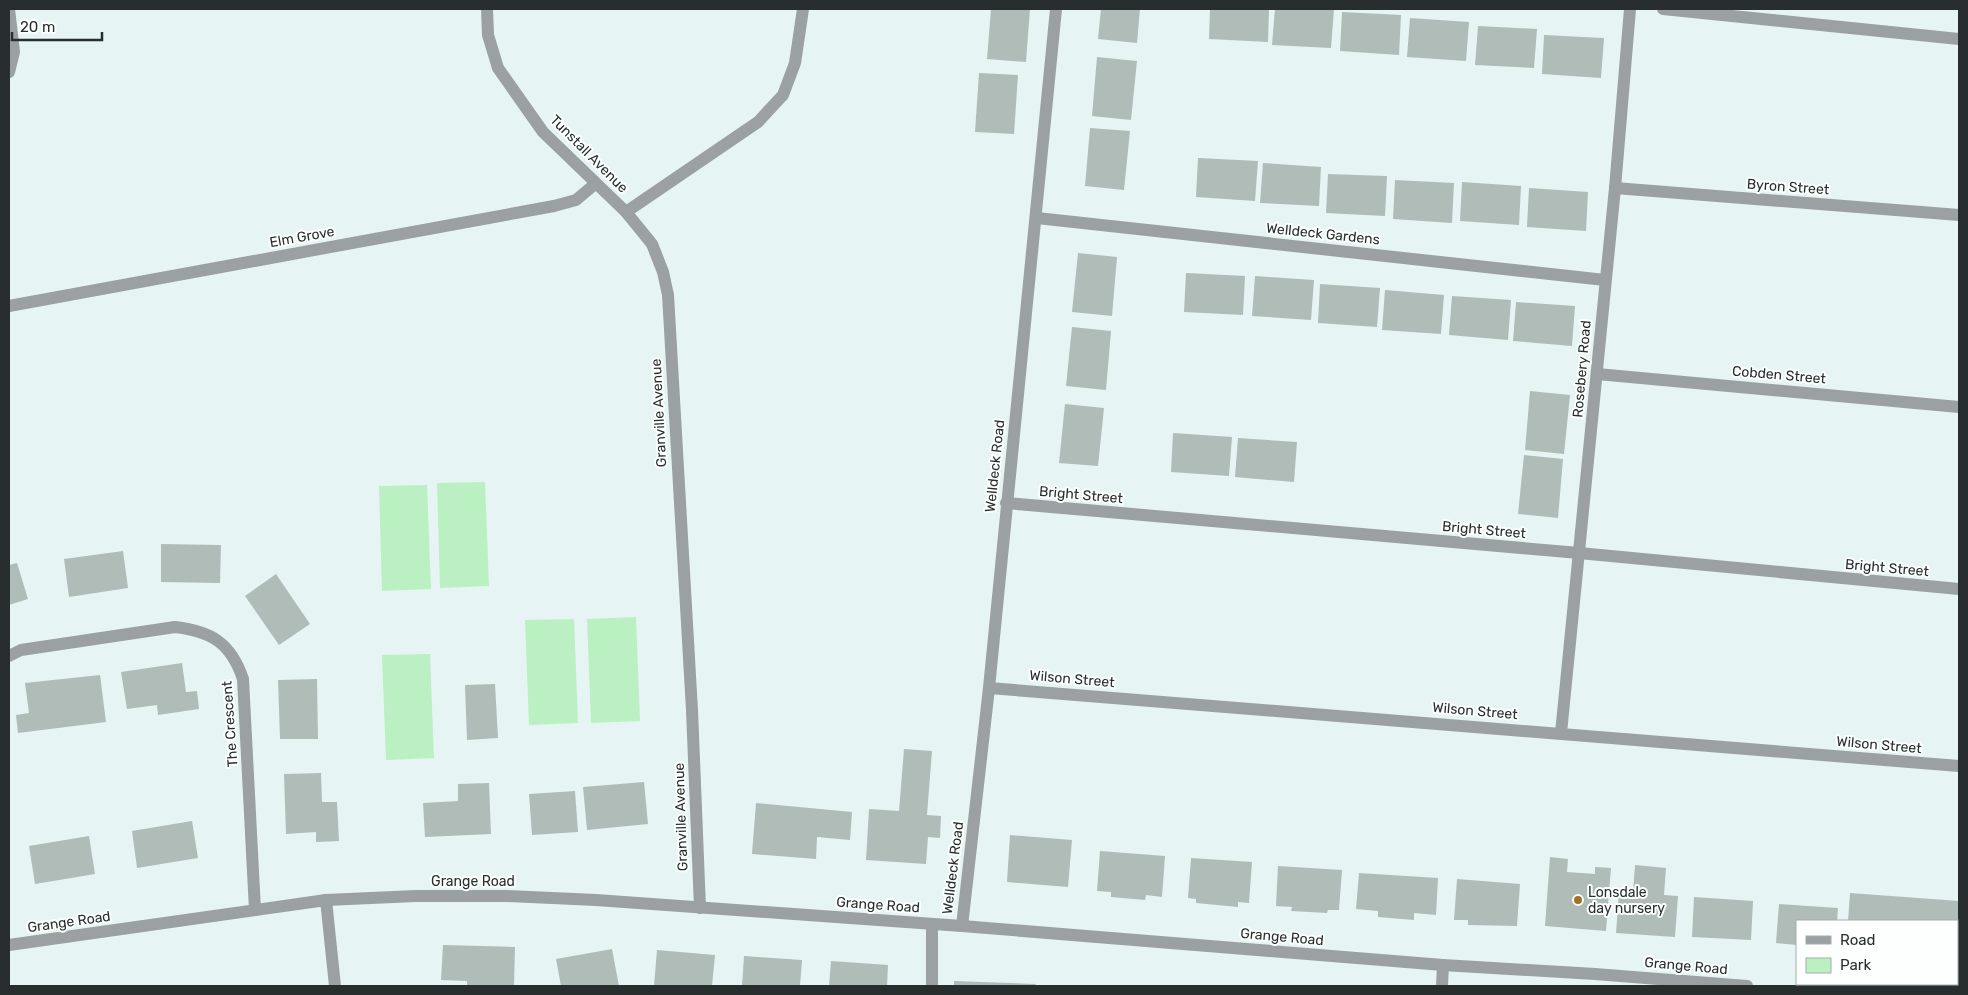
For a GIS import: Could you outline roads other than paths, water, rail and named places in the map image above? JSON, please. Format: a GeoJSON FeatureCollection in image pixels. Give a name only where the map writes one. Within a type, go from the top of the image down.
{"type":"FeatureCollection","features":[{"type":"Feature","properties":{"kind":"street"},"geometry":{"type":"LineString","coordinates":[[9,9],[14,52],[9,72]]}},
{"type":"Feature","properties":{"kind":"street","name":"Tunstall Avenue"},"geometry":{"type":"LineString","coordinates":[[487,9],[488,35],[498,68],[543,132],[626,212]]}},
{"type":"Feature","properties":{"kind":"street"},"geometry":{"type":"LineString","coordinates":[[626,212],[758,122],[782,96],[795,63],[803,9]]}},
{"type":"Feature","properties":{"kind":"street","name":"Welldeck Road"},"geometry":{"type":"LineString","coordinates":[[962,926],[989,688],[1006,503],[1037,218],[1056,9]]}},
{"type":"Feature","properties":{"kind":"street","name":"Rosebery Road"},"geometry":{"type":"LineString","coordinates":[[1561,733],[1615,188],[1630,9]]}},
{"type":"Feature","properties":{"kind":"street"},"geometry":{"type":"LineString","coordinates":[[1663,9],[1959,39]]}},
{"type":"Feature","properties":{"kind":"street","name":"Elm Grove"},"geometry":{"type":"LineString","coordinates":[[9,306],[554,206],[576,200],[595,184]]}},
{"type":"Feature","properties":{"kind":"street","name":"Byron Street"},"geometry":{"type":"LineString","coordinates":[[1615,188],[1959,215]]}},
{"type":"Feature","properties":{"kind":"street","name":"Granville Avenue"},"geometry":{"type":"LineString","coordinates":[[626,212],[652,244],[663,272],[668,295],[692,710],[700,908]]}},
{"type":"Feature","properties":{"kind":"street","name":"Welldeck Gardens"},"geometry":{"type":"LineString","coordinates":[[1037,218],[1605,280]]}},
{"type":"Feature","properties":{"kind":"street","name":"Cobden Street"},"geometry":{"type":"LineString","coordinates":[[1597,374],[1959,407]]}},
{"type":"Feature","properties":{"kind":"street","name":"Bright Street"},"geometry":{"type":"LineString","coordinates":[[1006,503],[1579,553],[1959,589]]}},
{"type":"Feature","properties":{"kind":"street","name":"The Crescent"},"geometry":{"type":"LineString","coordinates":[[9,656],[21,650],[175,627],[197,630],[217,640],[239,667],[243,679],[255,910]]}},
{"type":"Feature","properties":{"kind":"street","name":"Wilson Street"},"geometry":{"type":"LineString","coordinates":[[989,688],[1959,766]]}},
{"type":"Feature","properties":{"kind":"street","name":"Grange Road"},"geometry":{"type":"LineString","coordinates":[[9,946],[326,900],[416,896],[506,896],[596,900],[962,926],[1443,965],[1747,986]]}},
{"type":"Feature","properties":{"kind":"street"},"geometry":{"type":"LineString","coordinates":[[326,900],[335,986]]}},
{"type":"Feature","properties":{"kind":"street"},"geometry":{"type":"LineString","coordinates":[[932,924],[932,986]]}},
{"type":"Feature","properties":{"kind":"street"},"geometry":{"type":"LineString","coordinates":[[1442,986],[1443,965]]}},
{"type":"Feature","properties":{"kind":"place","name":"Lonsdale day nursery"},"geometry":{"type":"Point","coordinates":[1578,900]}}]}
